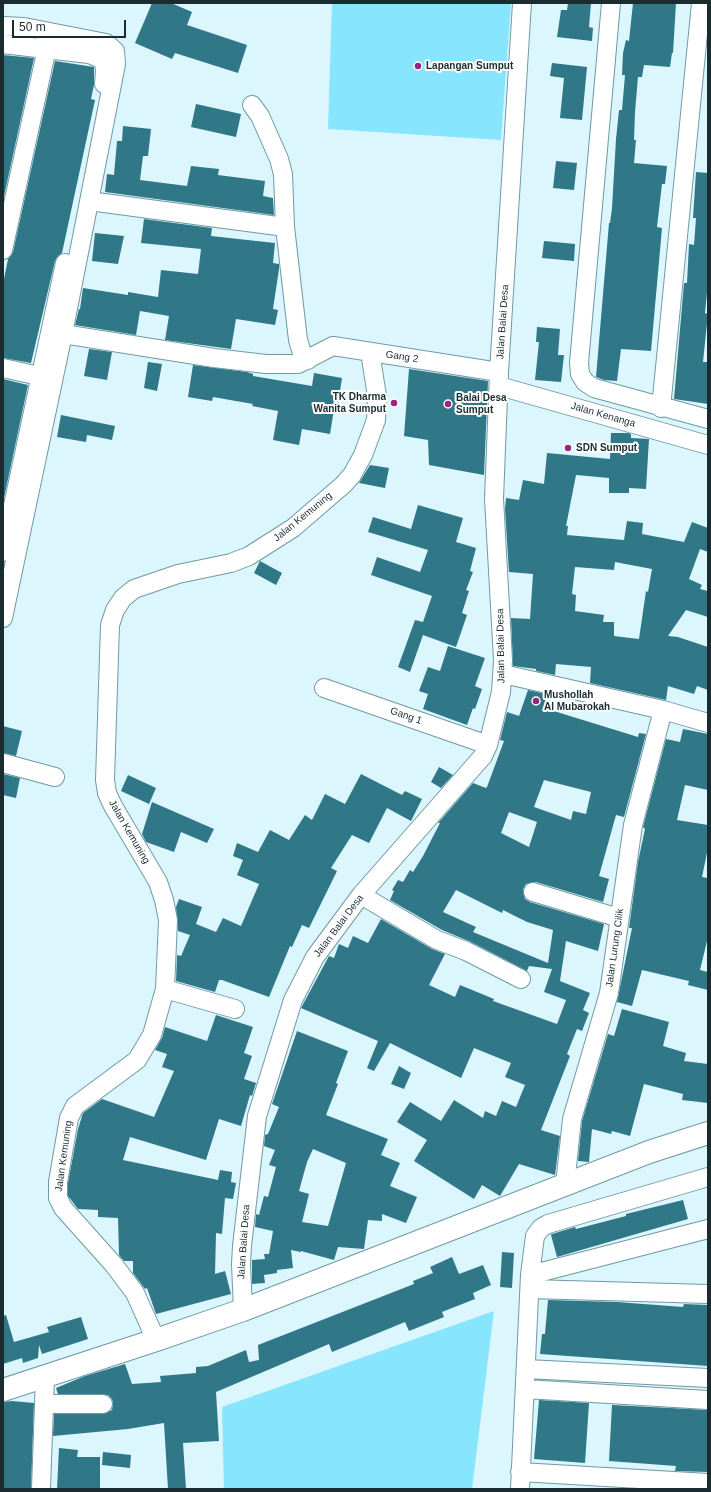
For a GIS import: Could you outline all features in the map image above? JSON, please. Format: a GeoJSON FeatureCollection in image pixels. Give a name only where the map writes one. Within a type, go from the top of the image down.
{"type":"FeatureCollection","features":[{"type":"Feature","properties":{"kind":"main road"},"geometry":{"type":"LineString","coordinates":[[3,1390],[243,1310],[650,1152],[708,1133]]}},
{"type":"Feature","properties":{"kind":"street","name":"Jalan Balai Desa"},"geometry":{"type":"LineString","coordinates":[[243,1310],[241,1270],[242,1246],[257,1116],[293,1000],[315,957],[361,895],[483,756],[488,745],[501,692],[503,674],[494,499],[499,379],[522,3]]}},
{"type":"Feature","properties":{"kind":"street"},"geometry":{"type":"LineString","coordinates":[[611,3],[580,347],[580,374],[585,382],[594,388],[661,408],[708,419]]}},
{"type":"Feature","properties":{"kind":"street"},"geometry":{"type":"LineString","coordinates":[[661,408],[701,3]]}},
{"type":"Feature","properties":{"kind":"street"},"geometry":{"type":"LineString","coordinates":[[3,26],[24,27],[106,43],[114,51],[116,64],[63,334],[3,618]]}},
{"type":"Feature","properties":{"kind":"street"},"geometry":{"type":"LineString","coordinates":[[21,45],[24,37],[24,27]]}},
{"type":"Feature","properties":{"kind":"street"},"geometry":{"type":"LineString","coordinates":[[3,44],[47,48],[94,56],[104,62],[105,71],[82,188],[39,376],[3,552]]}},
{"type":"Feature","properties":{"kind":"street"},"geometry":{"type":"LineString","coordinates":[[3,250],[47,48]]}},
{"type":"Feature","properties":{"kind":"street"},"geometry":{"type":"LineString","coordinates":[[252,105],[260,116],[279,159],[285,194],[285,227],[298,340],[302,353],[308,360]]}},
{"type":"Feature","properties":{"kind":"street"},"geometry":{"type":"LineString","coordinates":[[89,201],[285,227]]}},
{"type":"Feature","properties":{"kind":"street","name":"Gang 2"},"geometry":{"type":"LineString","coordinates":[[63,334],[214,358],[266,364],[298,364],[333,346],[370,352],[499,379]]}},
{"type":"Feature","properties":{"kind":"street","name":"Jalan Kemuning"},"geometry":{"type":"LineString","coordinates":[[156,1340],[135,1292],[114,1265],[63,1208],[58,1198],[58,1182],[69,1118],[75,1106],[137,1060],[152,1035],[165,989],[168,920],[164,900],[158,882],[113,806],[105,780],[110,625],[115,610],[123,598],[134,589],[178,574],[231,563],[249,556],[293,528],[343,485],[352,475],[363,455],[376,420],[377,396],[370,352]]}},
{"type":"Feature","properties":{"kind":"street"},"geometry":{"type":"LineString","coordinates":[[3,368],[39,376]]}},
{"type":"Feature","properties":{"kind":"street","name":"Jalan Kenanga"},"geometry":{"type":"LineString","coordinates":[[499,379],[708,445]]}},
{"type":"Feature","properties":{"kind":"street"},"geometry":{"type":"LineString","coordinates":[[503,674],[663,710],[708,723]]}},
{"type":"Feature","properties":{"kind":"street","name":"Gang 1"},"geometry":{"type":"LineString","coordinates":[[324,688],[488,745]]}},
{"type":"Feature","properties":{"kind":"street","name":"Jalan Lurung Cilik"},"geometry":{"type":"LineString","coordinates":[[565,1185],[572,1119],[606,1004],[633,825],[663,710]]}},
{"type":"Feature","properties":{"kind":"street"},"geometry":{"type":"LineString","coordinates":[[3,763],[55,777]]}},
{"type":"Feature","properties":{"kind":"street"},"geometry":{"type":"LineString","coordinates":[[533,892],[619,918]]}},
{"type":"Feature","properties":{"kind":"street"},"geometry":{"type":"LineString","coordinates":[[361,895],[437,940],[466,951],[521,979]]}},
{"type":"Feature","properties":{"kind":"street"},"geometry":{"type":"LineString","coordinates":[[165,989],[235,1009]]}},
{"type":"Feature","properties":{"kind":"street"},"geometry":{"type":"LineString","coordinates":[[708,1177],[548,1224],[541,1228],[535,1236],[530,1282],[520,1481],[708,1483]]}},
{"type":"Feature","properties":{"kind":"street"},"geometry":{"type":"LineString","coordinates":[[530,1282],[708,1229]]}},
{"type":"Feature","properties":{"kind":"street"},"geometry":{"type":"LineString","coordinates":[[530,1282],[708,1294]]}},
{"type":"Feature","properties":{"kind":"street"},"geometry":{"type":"LineString","coordinates":[[526,1369],[708,1378]]}},
{"type":"Feature","properties":{"kind":"street"},"geometry":{"type":"LineString","coordinates":[[41,1489],[45,1376]]}},
{"type":"Feature","properties":{"kind":"street"},"geometry":{"type":"LineString","coordinates":[[525,1389],[708,1400]]}},
{"type":"Feature","properties":{"kind":"street"},"geometry":{"type":"LineString","coordinates":[[44,1404],[103,1404]]}},
{"type":"Feature","properties":{"kind":"shaded area","name":"Lapangan Sumput"},"geometry":{"type":"Polygon","coordinates":[[[332,3],[511,3],[501,140],[328,129],[332,3]]]}},
{"type":"Feature","properties":{"kind":"shaded area"},"geometry":{"type":"Polygon","coordinates":[[[494,1311],[472,1489],[224,1489],[222,1407],[494,1311]]]}},
{"type":"Feature","properties":{"kind":"building"},"geometry":{"type":"Polygon","coordinates":[[[152,3],[171,3],[192,12],[187,25],[247,45],[238,73],[175,53],[172,59],[135,43],[152,3]]]}},
{"type":"Feature","properties":{"kind":"building"},"geometry":{"type":"Polygon","coordinates":[[[568,3],[591,3],[589,27],[593,28],[592,41],[557,37],[561,10],[567,10],[568,3]]]}},
{"type":"Feature","properties":{"kind":"building"},"geometry":{"type":"Polygon","coordinates":[[[633,3],[676,3],[673,53],[670,67],[644,65],[642,77],[638,77],[635,112],[634,140],[636,140],[634,163],[667,166],[665,184],[662,184],[657,227],[662,228],[651,351],[621,349],[617,381],[604,380],[596,377],[609,223],[612,208],[616,139],[619,110],[622,110],[625,75],[622,75],[623,53],[626,40],[629,41],[633,3]]]}},
{"type":"Feature","properties":{"kind":"building"},"geometry":{"type":"Polygon","coordinates":[[[3,55],[34,58],[3,201],[3,55]]]}},
{"type":"Feature","properties":{"kind":"building"},"geometry":{"type":"Polygon","coordinates":[[[55,61],[94,67],[94,85],[91,99],[95,100],[62,253],[55,261],[31,363],[3,358],[3,284],[8,259],[13,252],[55,61]]]}},
{"type":"Feature","properties":{"kind":"building"},"geometry":{"type":"Polygon","coordinates":[[[552,63],[587,67],[582,120],[560,118],[564,78],[550,76],[552,63]]]}},
{"type":"Feature","properties":{"kind":"building"},"geometry":{"type":"Polygon","coordinates":[[[196,104],[241,114],[236,137],[191,127],[196,104]]]}},
{"type":"Feature","properties":{"kind":"building"},"geometry":{"type":"Polygon","coordinates":[[[123,126],[151,129],[148,156],[143,156],[140,180],[187,186],[191,166],[219,169],[218,175],[265,181],[263,196],[273,198],[274,215],[105,192],[107,174],[114,175],[117,141],[122,141],[123,126]]]}},
{"type":"Feature","properties":{"kind":"building"},"geometry":{"type":"Polygon","coordinates":[[[556,161],[577,163],[574,190],[553,188],[556,161]]]}},
{"type":"Feature","properties":{"kind":"building"},"geometry":{"type":"Polygon","coordinates":[[[696,172],[708,173],[708,283],[705,313],[708,314],[703,362],[708,362],[708,404],[674,399],[684,283],[687,283],[689,244],[694,245],[696,218],[693,218],[696,172]]]}},
{"type":"Feature","properties":{"kind":"building"},"geometry":{"type":"Polygon","coordinates":[[[144,219],[212,228],[211,236],[275,243],[273,263],[279,264],[279,269],[273,309],[278,310],[275,325],[236,319],[231,349],[165,340],[169,316],[140,311],[136,335],[75,325],[80,309],[83,288],[128,295],[128,292],[158,297],[161,270],[198,274],[201,249],[141,243],[144,219]]]}},
{"type":"Feature","properties":{"kind":"building"},"geometry":{"type":"Polygon","coordinates":[[[95,233],[124,236],[118,264],[92,261],[95,233]]]}},
{"type":"Feature","properties":{"kind":"building"},"geometry":{"type":"Polygon","coordinates":[[[544,241],[575,244],[574,261],[542,258],[544,241]]]}},
{"type":"Feature","properties":{"kind":"building"},"geometry":{"type":"Polygon","coordinates":[[[537,327],[560,329],[558,355],[564,355],[561,382],[535,380],[539,342],[536,342],[537,327]]]}},
{"type":"Feature","properties":{"kind":"building"},"geometry":{"type":"Polygon","coordinates":[[[89,349],[112,352],[107,380],[84,376],[89,349]]]}},
{"type":"Feature","properties":{"kind":"building"},"geometry":{"type":"Polygon","coordinates":[[[148,362],[162,364],[157,391],[144,388],[148,362]]]}},
{"type":"Feature","properties":{"kind":"building"},"geometry":{"type":"Polygon","coordinates":[[[193,365],[247,372],[253,374],[253,376],[312,386],[314,373],[342,378],[338,404],[335,403],[330,434],[302,429],[299,445],[273,440],[278,411],[252,406],[253,404],[213,397],[212,401],[188,397],[193,365]]]}},
{"type":"Feature","properties":{"kind":"building","name":"Balai Desa Sumput"},"geometry":{"type":"Polygon","coordinates":[[[409,369],[488,381],[484,475],[429,465],[428,440],[404,436],[409,369]]]}},
{"type":"Feature","properties":{"kind":"building"},"geometry":{"type":"Polygon","coordinates":[[[3,379],[28,385],[4,498],[3,498],[3,379]]]}},
{"type":"Feature","properties":{"kind":"building"},"geometry":{"type":"Polygon","coordinates":[[[61,415],[115,426],[112,440],[87,435],[86,442],[57,437],[61,415]]]}},
{"type":"Feature","properties":{"kind":"building"},"geometry":{"type":"Polygon","coordinates":[[[611,433],[628,433],[631,434],[631,438],[649,439],[646,489],[629,488],[629,493],[609,493],[609,478],[576,475],[566,526],[568,526],[567,535],[624,540],[627,521],[643,523],[642,534],[684,542],[692,522],[708,528],[708,552],[700,549],[689,579],[702,585],[700,589],[708,591],[708,617],[686,610],[668,636],[678,637],[708,647],[708,690],[697,686],[694,694],[668,686],[666,700],[590,683],[591,667],[556,664],[555,675],[536,671],[536,669],[513,666],[511,618],[530,619],[533,574],[509,572],[505,509],[506,498],[519,500],[523,480],[544,484],[547,453],[610,459],[611,433]],[[615,562],[614,570],[575,567],[572,594],[576,595],[575,611],[604,615],[603,622],[614,622],[614,636],[639,639],[646,591],[648,592],[652,569],[615,562]]]}},
{"type":"Feature","properties":{"kind":"building"},"geometry":{"type":"Polygon","coordinates":[[[370,465],[389,468],[385,488],[359,483],[370,465]]]}},
{"type":"Feature","properties":{"kind":"building"},"geometry":{"type":"Polygon","coordinates":[[[418,505],[463,518],[456,542],[476,548],[470,571],[473,572],[466,590],[469,591],[462,613],[467,615],[456,647],[423,635],[410,672],[398,667],[415,620],[423,622],[432,596],[371,575],[377,557],[420,572],[428,550],[368,532],[373,517],[411,529],[418,505]]]}},
{"type":"Feature","properties":{"kind":"building"},"geometry":{"type":"Polygon","coordinates":[[[260,561],[282,573],[276,585],[254,573],[260,561]]]}},
{"type":"Feature","properties":{"kind":"building"},"geometry":{"type":"Polygon","coordinates":[[[448,646],[485,658],[475,686],[482,689],[475,709],[473,708],[467,725],[423,709],[428,694],[419,691],[428,667],[440,671],[448,646]]]}},
{"type":"Feature","properties":{"kind":"building"},"geometry":{"type":"Polygon","coordinates":[[[528,690],[550,695],[544,708],[638,737],[639,733],[646,734],[624,817],[616,815],[599,876],[609,879],[603,902],[536,882],[526,884],[523,889],[525,899],[530,902],[604,924],[598,951],[566,941],[560,981],[590,993],[583,1010],[589,1013],[582,1031],[577,1029],[567,1054],[570,1056],[541,1130],[560,1136],[555,1175],[519,1164],[500,1196],[482,1185],[474,1199],[414,1161],[427,1140],[397,1122],[410,1102],[441,1121],[454,1100],[483,1118],[485,1111],[496,1116],[502,1101],[516,1107],[525,1085],[505,1077],[511,1063],[474,1048],[461,1078],[390,1043],[374,1071],[367,1068],[378,1041],[301,1008],[329,956],[334,958],[339,944],[348,948],[353,936],[368,943],[381,919],[432,949],[445,954],[429,985],[455,997],[460,985],[494,999],[493,1001],[557,1024],[566,1000],[544,992],[552,969],[529,966],[527,971],[471,942],[442,930],[390,900],[394,891],[392,890],[398,880],[403,882],[410,870],[413,872],[423,856],[440,823],[438,823],[473,783],[486,788],[487,787],[504,741],[500,740],[507,712],[519,716],[528,690]],[[544,780],[534,807],[571,820],[573,811],[586,814],[591,792],[544,780]],[[509,812],[501,833],[529,847],[537,822],[509,812]],[[456,890],[443,912],[476,927],[473,932],[548,963],[553,930],[527,922],[503,910],[502,913],[456,890]]]}},
{"type":"Feature","properties":{"kind":"building"},"geometry":{"type":"Polygon","coordinates":[[[3,726],[22,731],[16,756],[3,753],[3,726]]]}},
{"type":"Feature","properties":{"kind":"building"},"geometry":{"type":"Polygon","coordinates":[[[683,729],[708,734],[708,790],[685,785],[677,820],[708,825],[708,848],[702,877],[708,878],[708,937],[700,970],[708,972],[708,990],[688,985],[689,981],[642,970],[632,1006],[617,1002],[632,928],[629,928],[638,862],[645,829],[643,827],[666,739],[680,742],[683,729]]]}},
{"type":"Feature","properties":{"kind":"building"},"geometry":{"type":"Polygon","coordinates":[[[439,767],[453,775],[441,788],[431,782],[439,767]]]}},
{"type":"Feature","properties":{"kind":"building"},"geometry":{"type":"Polygon","coordinates":[[[3,774],[20,778],[16,798],[3,795],[3,774]]]}},
{"type":"Feature","properties":{"kind":"building"},"geometry":{"type":"Polygon","coordinates":[[[361,774],[402,795],[405,791],[422,799],[411,821],[387,808],[369,843],[352,835],[331,868],[337,871],[309,928],[302,925],[292,947],[290,946],[269,997],[222,980],[219,980],[215,992],[176,981],[177,955],[181,956],[190,935],[178,931],[176,907],[179,899],[202,907],[196,924],[216,932],[223,918],[241,926],[259,884],[237,875],[243,860],[233,856],[237,843],[258,852],[270,830],[289,840],[305,815],[312,820],[325,794],[345,804],[361,774]]]}},
{"type":"Feature","properties":{"kind":"building"},"geometry":{"type":"Polygon","coordinates":[[[128,775],[156,788],[149,804],[121,791],[128,775]]]}},
{"type":"Feature","properties":{"kind":"building"},"geometry":{"type":"Polygon","coordinates":[[[152,802],[214,829],[207,843],[181,832],[174,852],[146,842],[142,834],[152,802]]]}},
{"type":"Feature","properties":{"kind":"building"},"geometry":{"type":"Polygon","coordinates":[[[622,1009],[669,1022],[663,1046],[686,1053],[684,1061],[708,1064],[708,1103],[682,1100],[683,1094],[644,1084],[630,1136],[612,1131],[611,1134],[592,1129],[589,1162],[578,1161],[582,1121],[608,1034],[614,1036],[622,1009]]]}},
{"type":"Feature","properties":{"kind":"building"},"geometry":{"type":"Polygon","coordinates":[[[216,1015],[253,1027],[244,1053],[252,1056],[244,1079],[256,1083],[252,1096],[250,1095],[241,1126],[219,1119],[206,1160],[130,1137],[123,1160],[218,1180],[220,1170],[232,1172],[231,1182],[236,1183],[233,1199],[225,1198],[222,1234],[216,1233],[215,1274],[225,1271],[231,1294],[156,1314],[147,1288],[145,1289],[133,1273],[133,1261],[124,1261],[119,1255],[118,1218],[98,1217],[98,1210],[78,1209],[68,1196],[68,1183],[78,1129],[83,1113],[102,1099],[154,1117],[174,1071],[162,1067],[167,1054],[155,1050],[162,1038],[165,1027],[207,1041],[216,1015]]]}},
{"type":"Feature","properties":{"kind":"building"},"geometry":{"type":"Polygon","coordinates":[[[297,1031],[348,1051],[336,1083],[338,1084],[326,1115],[388,1139],[381,1155],[400,1163],[390,1186],[417,1197],[406,1223],[382,1214],[382,1221],[368,1220],[364,1249],[338,1247],[334,1260],[301,1251],[291,1250],[293,1268],[277,1270],[277,1273],[264,1275],[265,1283],[252,1284],[252,1260],[265,1259],[264,1254],[269,1254],[273,1231],[255,1227],[256,1214],[259,1215],[264,1196],[268,1197],[276,1167],[269,1165],[275,1150],[264,1146],[265,1135],[268,1134],[279,1107],[272,1104],[297,1031]],[[313,1149],[307,1162],[299,1191],[309,1194],[302,1222],[328,1226],[346,1163],[313,1149]]]}},
{"type":"Feature","properties":{"kind":"building"},"geometry":{"type":"Polygon","coordinates":[[[399,1066],[411,1073],[404,1089],[391,1084],[399,1066]]]}},
{"type":"Feature","properties":{"kind":"building"},"geometry":{"type":"Polygon","coordinates":[[[683,1200],[688,1219],[557,1257],[552,1234],[683,1200]]]}},
{"type":"Feature","properties":{"kind":"building"},"geometry":{"type":"Polygon","coordinates":[[[502,1252],[514,1253],[512,1288],[500,1287],[502,1252]]]}},
{"type":"Feature","properties":{"kind":"building"},"geometry":{"type":"Polygon","coordinates":[[[452,1257],[459,1274],[483,1265],[491,1285],[473,1293],[475,1299],[442,1312],[444,1317],[409,1331],[405,1322],[332,1352],[329,1344],[216,1392],[219,1441],[183,1443],[186,1489],[168,1489],[164,1423],[128,1429],[53,1436],[54,1414],[103,1414],[112,1410],[113,1404],[112,1399],[108,1395],[58,1394],[56,1388],[85,1376],[125,1364],[132,1384],[161,1382],[160,1376],[196,1373],[196,1367],[208,1366],[246,1350],[249,1362],[259,1360],[258,1345],[414,1284],[413,1281],[433,1273],[430,1267],[452,1257]]]}},
{"type":"Feature","properties":{"kind":"building"},"geometry":{"type":"Polygon","coordinates":[[[548,1300],[617,1302],[683,1307],[684,1304],[708,1305],[708,1366],[540,1354],[542,1334],[545,1334],[548,1300]]]}},
{"type":"Feature","properties":{"kind":"building"},"geometry":{"type":"Polygon","coordinates":[[[6,1315],[14,1342],[49,1332],[47,1327],[81,1317],[88,1339],[42,1354],[39,1345],[38,1358],[23,1363],[22,1358],[3,1364],[3,1316],[6,1315]]]}},
{"type":"Feature","properties":{"kind":"building"},"geometry":{"type":"Polygon","coordinates":[[[539,1400],[589,1403],[585,1463],[534,1459],[539,1400]]]}},
{"type":"Feature","properties":{"kind":"building"},"geometry":{"type":"Polygon","coordinates":[[[12,1401],[34,1403],[31,1489],[3,1489],[3,1402],[12,1401]]]}},
{"type":"Feature","properties":{"kind":"building"},"geometry":{"type":"Polygon","coordinates":[[[612,1405],[708,1410],[708,1472],[675,1471],[676,1466],[609,1461],[612,1405]]]}},
{"type":"Feature","properties":{"kind":"building"},"geometry":{"type":"Polygon","coordinates":[[[59,1448],[78,1450],[77,1457],[100,1457],[100,1489],[57,1489],[59,1448]]]}},
{"type":"Feature","properties":{"kind":"building"},"geometry":{"type":"Polygon","coordinates":[[[103,1452],[131,1455],[130,1468],[102,1465],[103,1452]]]}},
{"type":"Feature","properties":{"kind":"place","name":"Lapangan Sumput"},"geometry":{"type":"Point","coordinates":[418,66]}},
{"type":"Feature","properties":{"kind":"place","name":"TK Dharma Wanita Sumput"},"geometry":{"type":"Point","coordinates":[394,403]}},
{"type":"Feature","properties":{"kind":"place","name":"Balai Desa Sumput"},"geometry":{"type":"Point","coordinates":[448,404]}},
{"type":"Feature","properties":{"kind":"place","name":"SDN Sumput"},"geometry":{"type":"Point","coordinates":[568,448]}},
{"type":"Feature","properties":{"kind":"place","name":"Mushollah Al Mubarokah"},"geometry":{"type":"Point","coordinates":[536,701]}}]}
